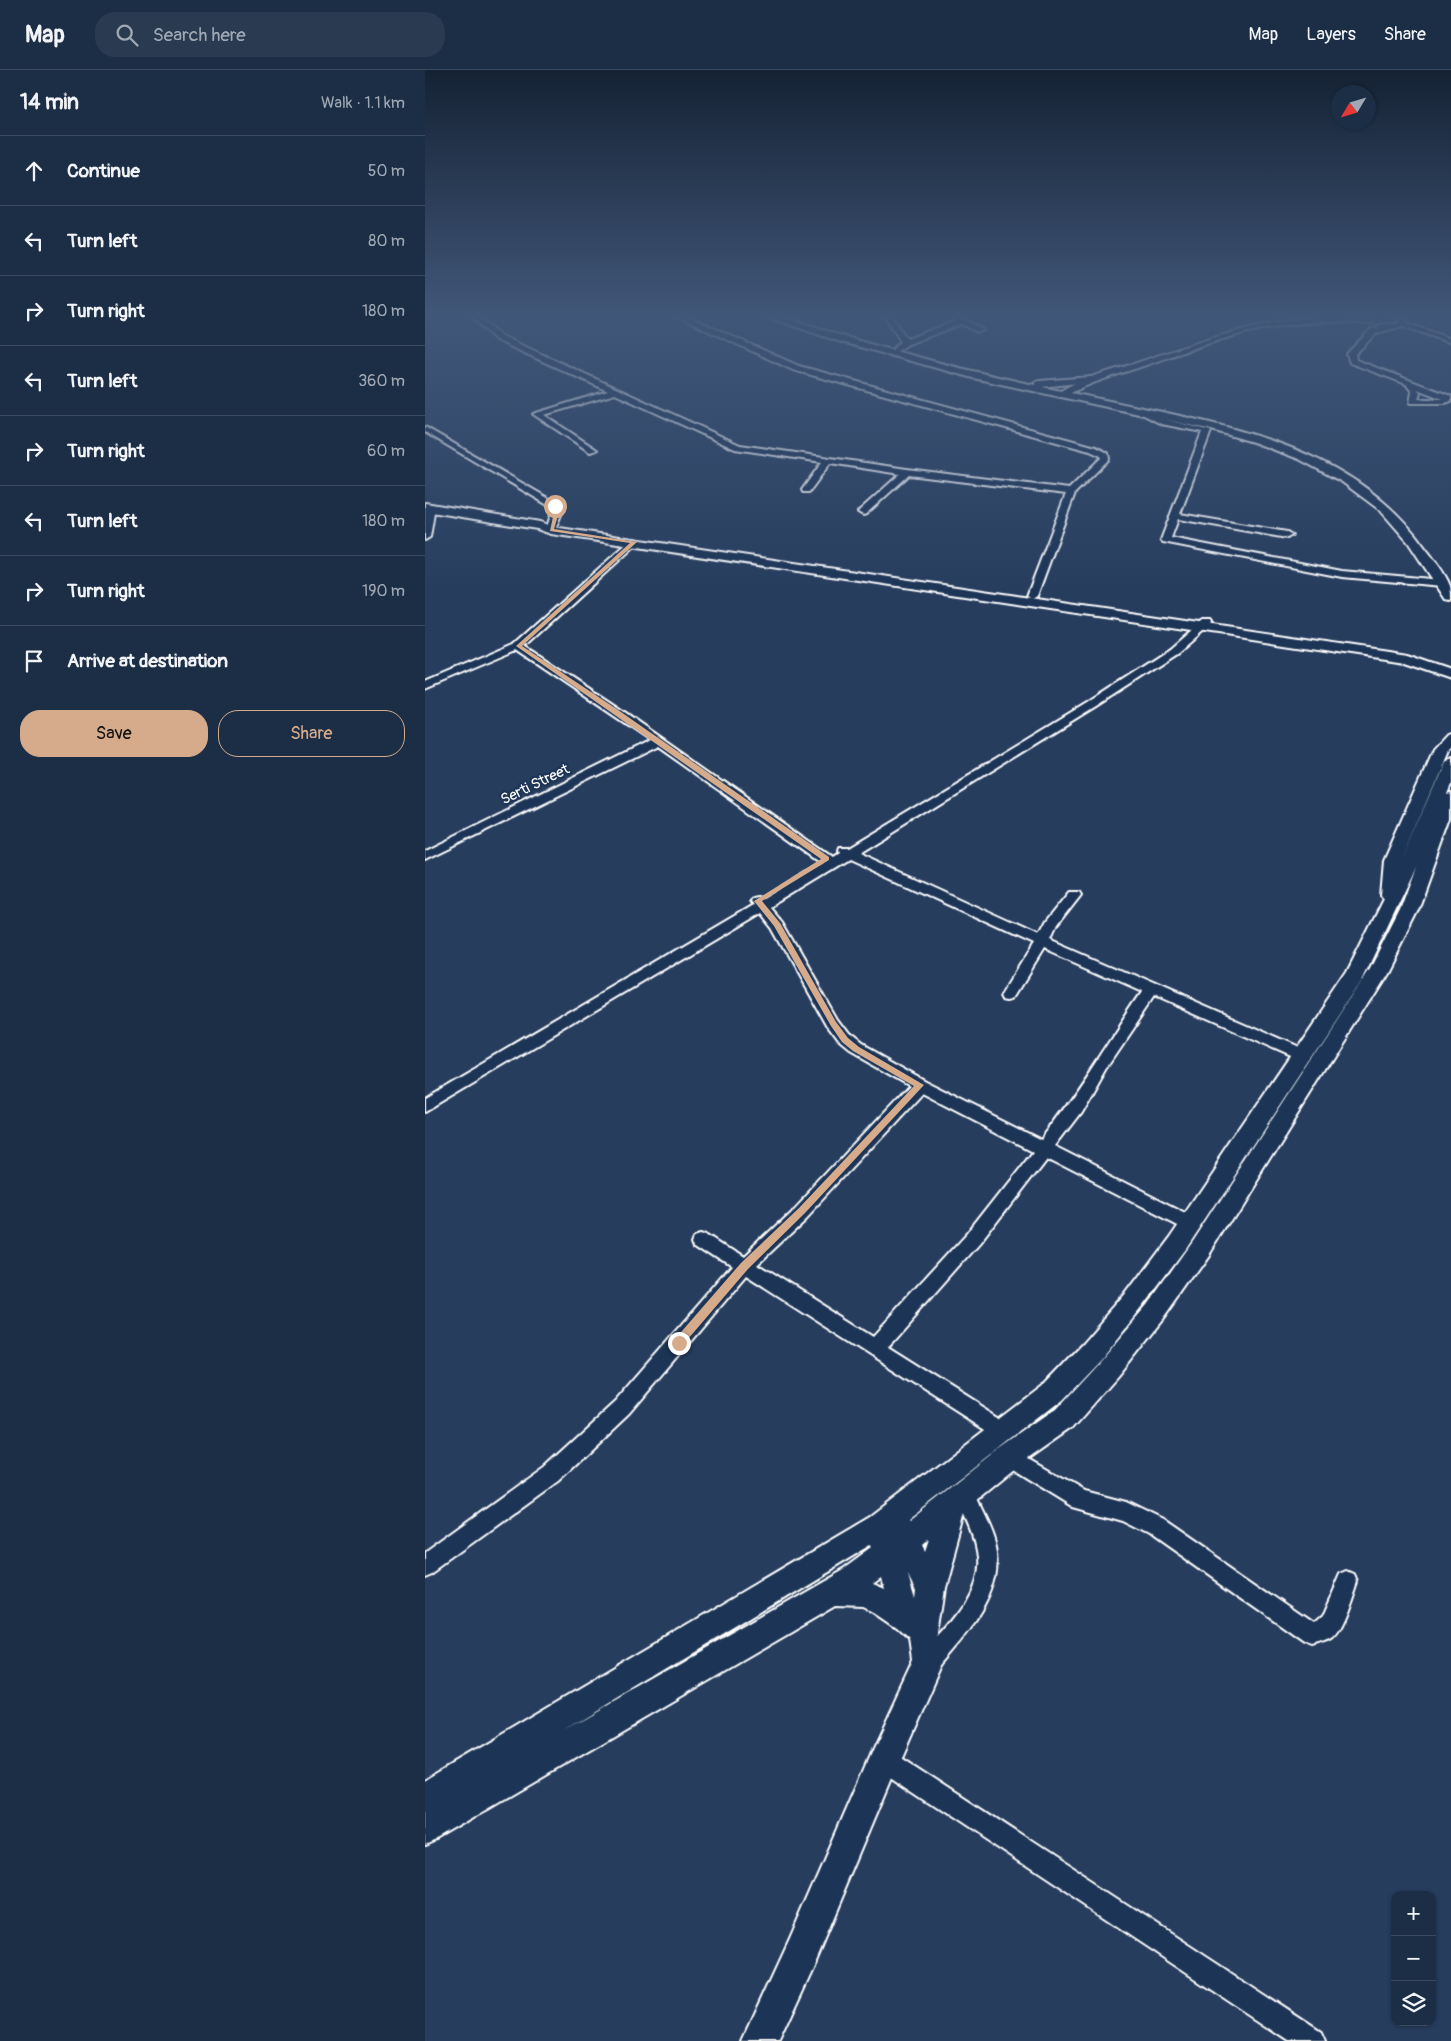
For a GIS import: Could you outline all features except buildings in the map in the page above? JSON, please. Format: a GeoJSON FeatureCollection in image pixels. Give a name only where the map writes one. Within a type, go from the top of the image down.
{"type":"FeatureCollection","features":[{"type":"Feature","properties":{"kind":"main road"},"geometry":{"type":"LineString","coordinates":[[1126,408],[1210,426],[1245,436],[1301,457],[1342,478],[1386,508],[1410,535],[1447,586]]}},
{"type":"Feature","properties":{"kind":"main road"},"geometry":{"type":"LineString","coordinates":[[1144,408],[1231,427],[1311,456],[1345,473],[1394,507],[1417,531],[1447,586]]}},
{"type":"Feature","properties":{"kind":"main road"},"geometry":{"type":"LineString","coordinates":[[427,507],[635,542],[1198,625]]}},
{"type":"Feature","properties":{"kind":"main road"},"geometry":{"type":"LineString","coordinates":[[548,527],[1032,596],[1446,666],[1451,683]]}},
{"type":"Feature","properties":{"kind":"main road"},"geometry":{"type":"LineString","coordinates":[[1399,909],[1393,860],[1441,749],[1451,738]]}},
{"type":"Feature","properties":{"kind":"main road"},"geometry":{"type":"LineString","coordinates":[[1410,883],[1451,763]]}},
{"type":"Feature","properties":{"kind":"main road"},"geometry":{"type":"LineString","coordinates":[[425,1828],[853,1580],[1010,1457],[1064,1419],[1109,1369],[1155,1312],[1201,1248],[1378,971],[1399,909],[1451,796]]}},
{"type":"Feature","properties":{"kind":"main road"},"geometry":{"type":"LineString","coordinates":[[425,1797],[885,1522],[1053,1392],[1092,1351],[1135,1299],[1191,1223],[1399,909],[1435,872],[1451,831]]}},
{"type":"Feature","properties":{"kind":"main road"},"geometry":{"type":"LineString","coordinates":[[915,1626],[930,1586],[936,1560],[960,1498]]}},
{"type":"Feature","properties":{"kind":"main road"},"geometry":{"type":"LineString","coordinates":[[885,1522],[897,1546],[930,1586]]}},
{"type":"Feature","properties":{"kind":"main road"},"geometry":{"type":"LineString","coordinates":[[760,2041],[802,1951],[884,1759],[928,1664],[915,1626],[897,1546]]}},
{"type":"Feature","properties":{"kind":"main road"},"geometry":{"type":"LineString","coordinates":[[833,1592],[863,1592],[882,1601],[915,1626]]}},
{"type":"Feature","properties":{"kind":"street"},"geometry":{"type":"LineString","coordinates":[[557,408],[537,414],[593,450]]}},
{"type":"Feature","properties":{"kind":"street"},"geometry":{"type":"LineString","coordinates":[[653,408],[739,447],[907,472],[1071,492]]}},
{"type":"Feature","properties":{"kind":"street"},"geometry":{"type":"LineString","coordinates":[[945,408],[1105,454],[1105,460],[1071,492],[1032,596]]}},
{"type":"Feature","properties":{"kind":"street"},"geometry":{"type":"LineString","coordinates":[[1147,413],[1164,422],[1207,431],[1166,540],[1342,574],[1447,586]]}},
{"type":"Feature","properties":{"kind":"street"},"geometry":{"type":"LineString","coordinates":[[425,429],[555,506],[557,512],[548,527]]}},
{"type":"Feature","properties":{"kind":"street"},"geometry":{"type":"LineString","coordinates":[[806,490],[828,460]]}},
{"type":"Feature","properties":{"kind":"street"},"geometry":{"type":"LineString","coordinates":[[863,512],[907,472]]}},
{"type":"Feature","properties":{"kind":"street"},"geometry":{"type":"LineString","coordinates":[[425,537],[427,507]]}},
{"type":"Feature","properties":{"kind":"street"},"geometry":{"type":"LineString","coordinates":[[1175,516],[1287,535]]}},
{"type":"Feature","properties":{"kind":"street"},"geometry":{"type":"LineString","coordinates":[[425,686],[519,646],[635,542]]}},
{"type":"Feature","properties":{"kind":"street"},"geometry":{"type":"LineString","coordinates":[[425,1106],[1155,664],[1174,651],[1198,625]]}},
{"type":"Feature","properties":{"kind":"street"},"geometry":{"type":"LineString","coordinates":[[519,646],[829,861]]}},
{"type":"Feature","properties":{"kind":"street","name":"Serti Street"},"geometry":{"type":"LineString","coordinates":[[425,856],[658,741]]}},
{"type":"Feature","properties":{"kind":"street"},"geometry":{"type":"LineString","coordinates":[[845,852],[1042,942],[1302,1056]]}},
{"type":"Feature","properties":{"kind":"street"},"geometry":{"type":"LineString","coordinates":[[1011,992],[1042,942],[1049,925],[1074,896]]}},
{"type":"Feature","properties":{"kind":"street"},"geometry":{"type":"LineString","coordinates":[[760,903],[777,925],[833,1024],[845,1040],[856,1049],[920,1085],[1191,1223]]}},
{"type":"Feature","properties":{"kind":"street"},"geometry":{"type":"LineString","coordinates":[[425,1097],[760,903]]}},
{"type":"Feature","properties":{"kind":"street"},"geometry":{"type":"LineString","coordinates":[[874,1349],[973,1239],[1075,1108],[1101,1064],[1151,990]]}},
{"type":"Feature","properties":{"kind":"street"},"geometry":{"type":"LineString","coordinates":[[425,1565],[551,1474],[622,1408],[744,1266],[802,1211],[920,1085]]}},
{"type":"Feature","properties":{"kind":"street"},"geometry":{"type":"LineString","coordinates":[[703,1239],[1003,1430]]}},
{"type":"Feature","properties":{"kind":"street"},"geometry":{"type":"LineString","coordinates":[[1010,1457],[1080,1500],[1126,1512],[1156,1527],[1312,1635],[1324,1631],[1331,1623],[1348,1581]]}},
{"type":"Feature","properties":{"kind":"street"},"geometry":{"type":"LineString","coordinates":[[928,1664],[967,1616],[985,1583],[987,1551],[960,1498]]}},
{"type":"Feature","properties":{"kind":"street"},"geometry":{"type":"LineString","coordinates":[[884,1759],[1312,2041]]}},
{"type":"Feature","properties":{"kind":"route"},"geometry":{"type":"LineString","coordinates":[[555,506],[557,512],[551,530],[635,542],[519,646],[619,713],[826,859],[757,901],[763,905],[777,925],[833,1024],[845,1040],[879,1063],[920,1085],[802,1211],[744,1266],[679,1343]]}}]}
